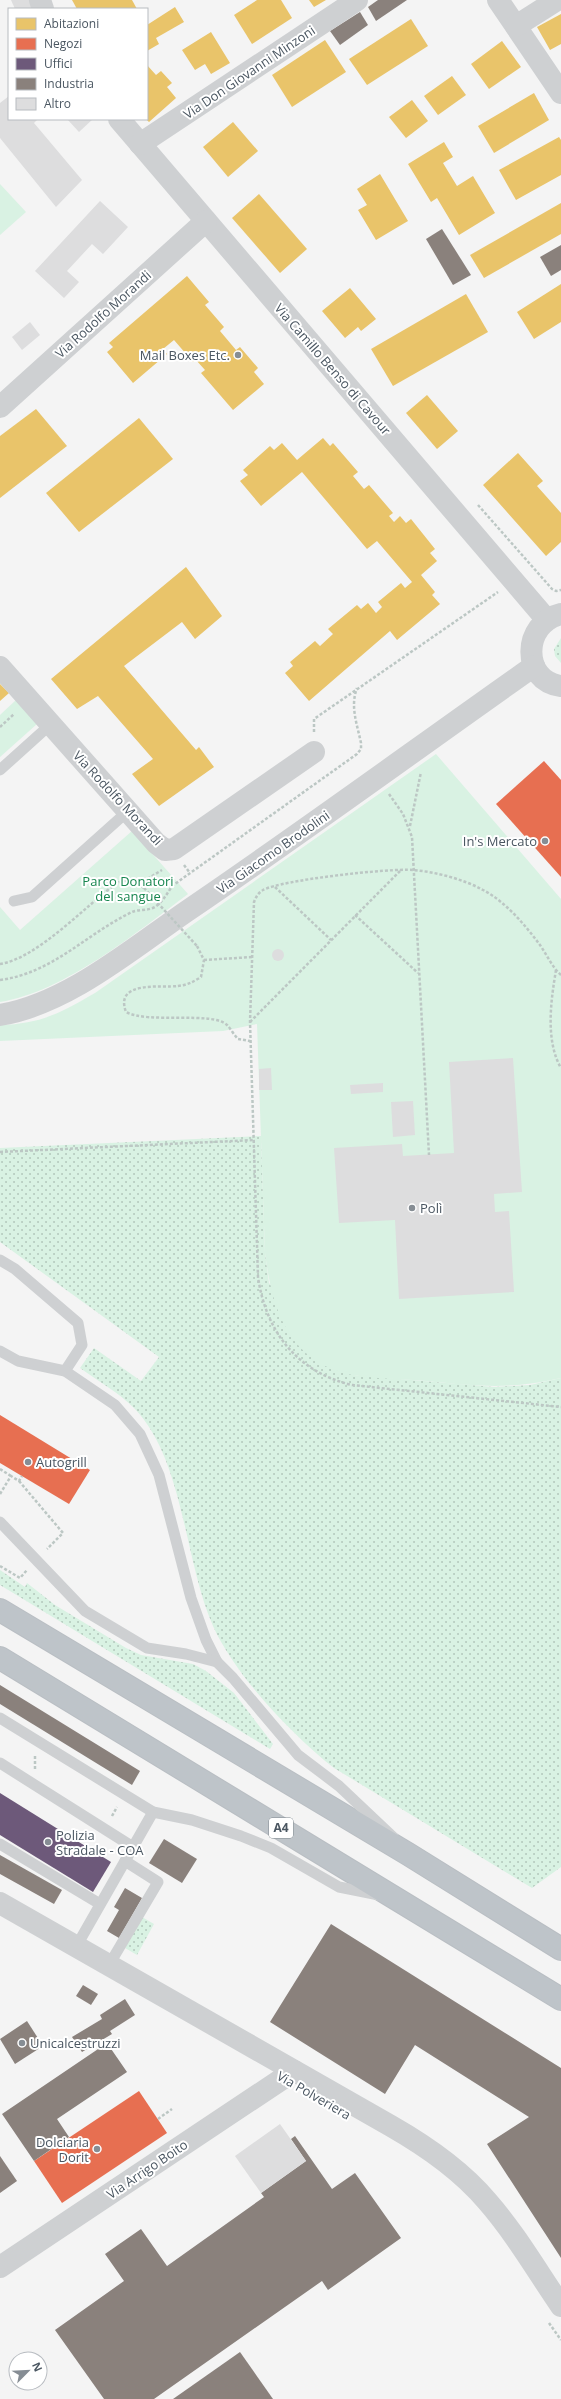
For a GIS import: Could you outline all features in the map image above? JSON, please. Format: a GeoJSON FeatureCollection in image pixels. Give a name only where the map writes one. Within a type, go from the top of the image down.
{"type":"FeatureCollection","features":[{"type":"Feature","properties":{"kind":"highway"},"geometry":{"type":"LineString","coordinates":[[0,1610],[408,1854],[561,1948]]}},
{"type":"Feature","properties":{"kind":"highway","name":"A4"},"geometry":{"type":"LineString","coordinates":[[0,1658],[399,1899],[561,1999]]}},
{"type":"Feature","properties":{"kind":"street","name":"Via Don Giovanni Minzoni"},"geometry":{"type":"LineString","coordinates":[[140,144],[357,0]]}},
{"type":"Feature","properties":{"kind":"street"},"geometry":{"type":"LineString","coordinates":[[498,0],[561,93]]}},
{"type":"Feature","properties":{"kind":"street"},"geometry":{"type":"LineString","coordinates":[[516,26],[557,0]]}},
{"type":"Feature","properties":{"kind":"street","name":"Via Camillo Benso di Cavour"},"geometry":{"type":"LineString","coordinates":[[120,120],[206,221],[554,617]]}},
{"type":"Feature","properties":{"kind":"street","name":"Via Rodolfo Morandi"},"geometry":{"type":"LineString","coordinates":[[0,407],[206,221]]}},
{"type":"Feature","properties":{"kind":"street"},"geometry":{"type":"LineString","coordinates":[[554,617],[539,627],[532,641],[531,656],[534,666],[549,682],[561,686]]}},
{"type":"Feature","properties":{"kind":"street","name":"Via Giacomo Brodolini"},"geometry":{"type":"LineString","coordinates":[[0,1015],[28,1009],[47,1001],[91,977],[297,836],[534,666]]}},
{"type":"Feature","properties":{"kind":"street","name":"Via Rodolfo Morandi"},"geometry":{"type":"LineString","coordinates":[[0,667],[156,843],[166,850],[174,849],[314,752]]}},
{"type":"Feature","properties":{"kind":"street","name":"Via Polveriera"},"geometry":{"type":"LineString","coordinates":[[0,1903],[406,2134],[459,2172],[496,2211],[554,2313]]}},
{"type":"Feature","properties":{"kind":"street","name":"Via Arrigo Boito"},"geometry":{"type":"LineString","coordinates":[[0,2267],[294,2071]]}},
{"type":"Feature","properties":{"kind":"lane"},"geometry":{"type":"LineString","coordinates":[[0,770],[51,724]]}},
{"type":"Feature","properties":{"kind":"lane"},"geometry":{"type":"LineString","coordinates":[[14,901],[32,896],[128,812]]}},
{"type":"Feature","properties":{"kind":"lane"},"geometry":{"type":"LineString","coordinates":[[0,1260],[15,1269],[78,1323],[82,1345],[66,1371]]}},
{"type":"Feature","properties":{"kind":"lane"},"geometry":{"type":"LineString","coordinates":[[0,1351],[18,1361],[66,1371],[115,1405],[140,1434],[159,1475],[198,1619],[217,1662],[233,1678],[298,1755],[339,1786],[379,1821],[408,1854]]}},
{"type":"Feature","properties":{"kind":"lane"},"geometry":{"type":"LineString","coordinates":[[0,1522],[85,1611],[147,1648],[186,1654],[217,1662]]}},
{"type":"Feature","properties":{"kind":"lane"},"geometry":{"type":"LineString","coordinates":[[0,1718],[153,1812],[192,1820],[271,1848],[339,1887],[399,1899]]}},
{"type":"Feature","properties":{"kind":"lane"},"geometry":{"type":"LineString","coordinates":[[0,1763],[133,1847]]}},
{"type":"Feature","properties":{"kind":"lane"},"geometry":{"type":"LineString","coordinates":[[76,1947],[153,1812]]}},
{"type":"Feature","properties":{"kind":"lane"},"geometry":{"type":"LineString","coordinates":[[0,1844],[100,1904]]}},
{"type":"Feature","properties":{"kind":"lane"},"geometry":{"type":"LineString","coordinates":[[109,1965],[158,1882],[125,1862]]}},
{"type":"Feature","properties":{"kind":"path"},"geometry":{"type":"LineString","coordinates":[[535,568],[552,589],[556,591],[561,590]]}},
{"type":"Feature","properties":{"kind":"path"},"geometry":{"type":"LineString","coordinates":[[314,752],[314,720],[357,688],[500,590]]}},
{"type":"Feature","properties":{"kind":"path"},"geometry":{"type":"LineString","coordinates":[[0,980],[24,975],[43,967],[133,911],[154,908],[164,899],[172,886],[357,754],[361,749],[362,743],[353,705],[353,698],[357,688]]}},
{"type":"Feature","properties":{"kind":"path"},"geometry":{"type":"LineString","coordinates":[[422,768],[410,826],[429,1155]]}},
{"type":"Feature","properties":{"kind":"path"},"geometry":{"type":"LineString","coordinates":[[384,788],[410,826]]}},
{"type":"Feature","properties":{"kind":"path"},"geometry":{"type":"LineString","coordinates":[[139,884],[166,868]]}},
{"type":"Feature","properties":{"kind":"path"},"geometry":{"type":"LineString","coordinates":[[250,1022],[400,870]]}},
{"type":"Feature","properties":{"kind":"path"},"geometry":{"type":"LineString","coordinates":[[561,975],[520,921],[484,890],[462,881],[413,870],[400,870],[306,880],[275,886],[256,895],[254,902],[250,1041],[258,1277],[261,1299],[285,1345],[303,1363],[321,1375],[352,1385],[561,1407]]}},
{"type":"Feature","properties":{"kind":"path"},"geometry":{"type":"LineString","coordinates":[[0,964],[14,960],[40,944],[117,883],[126,879],[134,880],[144,888],[197,946],[204,960],[201,977],[192,983],[177,986],[150,985],[137,988],[129,994],[124,1007],[126,1012],[138,1017],[213,1019],[226,1024],[238,1040],[250,1041]]}},
{"type":"Feature","properties":{"kind":"path"},"geometry":{"type":"LineString","coordinates":[[275,886],[331,940]]}},
{"type":"Feature","properties":{"kind":"path"},"geometry":{"type":"LineString","coordinates":[[355,915],[418,972]]}},
{"type":"Feature","properties":{"kind":"path"},"geometry":{"type":"LineString","coordinates":[[204,960],[252,957]]}},
{"type":"Feature","properties":{"kind":"path"},"geometry":{"type":"LineString","coordinates":[[556,970],[551,1022],[554,1046],[561,1068]]}},
{"type":"Feature","properties":{"kind":"path"},"geometry":{"type":"LineString","coordinates":[[0,1152],[254,1140]]}},
{"type":"Feature","properties":{"kind":"path"},"geometry":{"type":"LineString","coordinates":[[0,1468],[19,1481],[22,1476]]}},
{"type":"Feature","properties":{"kind":"path"},"geometry":{"type":"LineString","coordinates":[[0,1494],[11,1476]]}},
{"type":"Feature","properties":{"kind":"path"},"geometry":{"type":"LineString","coordinates":[[41,1743],[35,1753],[42,1757]]}},
{"type":"Feature","properties":{"kind":"path"},"geometry":{"type":"LineString","coordinates":[[105,1829],[117,1807],[111,1803]]}},
{"type":"Feature","properties":{"kind":"path"},"geometry":{"type":"LineString","coordinates":[[158,2119],[172,2110]]}},
{"type":"Feature","properties":{"kind":"path"},"geometry":{"type":"LineString","coordinates":[[554,2313],[561,2340]]}},
{"type":"Feature","properties":{"kind":"green space"},"geometry":{"type":"Polygon","coordinates":[[[0,184],[26,212],[0,235],[0,184]]]}},
{"type":"Feature","properties":{"kind":"green space"},"geometry":{"type":"Polygon","coordinates":[[[561,638],[561,663],[555,656],[554,649],[561,638]]]}},
{"type":"Feature","properties":{"kind":"green space"},"geometry":{"type":"Polygon","coordinates":[[[16,700],[37,724],[0,757],[0,715],[16,700]]]}},
{"type":"Feature","properties":{"kind":"green space"},"geometry":{"type":"Polygon","coordinates":[[[436,754],[561,899],[561,1378],[543,1382],[509,1386],[493,1386],[353,1375],[331,1369],[313,1359],[299,1346],[279,1313],[268,1274],[265,1253],[257,1024],[223,1031],[0,1041],[0,1025],[39,1020],[60,1012],[95,993],[436,754]]]}},
{"type":"Feature","properties":{"kind":"green space","name":"Parco Donatori del sangue"},"geometry":{"type":"Polygon","coordinates":[[[132,831],[188,894],[123,943],[74,974],[24,996],[0,1002],[0,907],[20,930],[132,831]]]}},
{"type":"Feature","properties":{"kind":"green space"},"geometry":{"type":"Polygon","coordinates":[[[261,1136],[265,1253],[269,1283],[353,1375],[494,1387],[530,1385],[561,1378],[561,1867],[532,1888],[334,1768],[300,1738],[266,1703],[235,1664],[213,1626],[203,1600],[173,1482],[163,1454],[151,1429],[128,1402],[80,1368],[94,1348],[141,1381],[159,1357],[0,1242],[0,1148],[261,1136]]]}},
{"type":"Feature","properties":{"kind":"green space"},"geometry":{"type":"Polygon","coordinates":[[[0,1570],[25,1587],[27,1583],[55,1605],[126,1648],[141,1655],[193,1664],[206,1671],[234,1693],[273,1744],[270,1749],[0,1585],[0,1570]]]}},
{"type":"Feature","properties":{"kind":"green space"},"geometry":{"type":"Polygon","coordinates":[[[142,1917],[154,1924],[137,1955],[125,1948],[142,1917]]]}},
{"type":"Feature","properties":{"kind":"building: Abitazioni"},"geometry":{"type":"Polygon","coordinates":[[[72,0],[132,0],[136,8],[76,8],[72,0]]]}},
{"type":"Feature","properties":{"kind":"building: Abitazioni"},"geometry":{"type":"Polygon","coordinates":[[[257,0],[281,0],[292,18],[252,44],[234,15],[257,0]]]}},
{"type":"Feature","properties":{"kind":"building: Abitazioni"},"geometry":{"type":"Polygon","coordinates":[[[309,0],[326,0],[314,7],[309,0]]]}},
{"type":"Feature","properties":{"kind":"building: Abitazioni"},"geometry":{"type":"Polygon","coordinates":[[[175,7],[184,22],[156,38],[159,44],[148,50],[148,24],[175,7]]]}},
{"type":"Feature","properties":{"kind":"building: Abitazioni"},"geometry":{"type":"Polygon","coordinates":[[[561,14],[561,44],[550,50],[537,27],[561,14]]]}},
{"type":"Feature","properties":{"kind":"building: Abitazioni"},"geometry":{"type":"Polygon","coordinates":[[[411,19],[428,46],[367,85],[349,59],[411,19]]]}},
{"type":"Feature","properties":{"kind":"building: Abitazioni"},"geometry":{"type":"Polygon","coordinates":[[[211,32],[230,63],[211,74],[205,64],[195,70],[182,50],[211,32]]]}},
{"type":"Feature","properties":{"kind":"building: Abitazioni"},"geometry":{"type":"Polygon","coordinates":[[[325,40],[346,72],[292,107],[272,75],[325,40]]]}},
{"type":"Feature","properties":{"kind":"building: Abitazioni"},"geometry":{"type":"Polygon","coordinates":[[[502,41],[521,67],[489,89],[471,64],[502,41]]]}},
{"type":"Feature","properties":{"kind":"building: Abitazioni"},"geometry":{"type":"Polygon","coordinates":[[[148,66],[156,75],[161,71],[172,83],[167,87],[176,98],[149,122],[147,120],[148,66]]]}},
{"type":"Feature","properties":{"kind":"building: Abitazioni"},"geometry":{"type":"Polygon","coordinates":[[[452,76],[466,95],[438,115],[424,96],[452,76]]]}},
{"type":"Feature","properties":{"kind":"building: Abitazioni"},"geometry":{"type":"Polygon","coordinates":[[[534,93],[549,120],[494,153],[478,126],[534,93]]]}},
{"type":"Feature","properties":{"kind":"building: Abitazioni"},"geometry":{"type":"Polygon","coordinates":[[[412,100],[428,121],[406,138],[389,117],[412,100]]]}},
{"type":"Feature","properties":{"kind":"building: Abitazioni"},"geometry":{"type":"Polygon","coordinates":[[[233,122],[258,151],[228,177],[203,147],[233,122]]]}},
{"type":"Feature","properties":{"kind":"building: Abitazioni"},"geometry":{"type":"Polygon","coordinates":[[[559,137],[561,140],[561,175],[516,200],[499,170],[559,137]]]}},
{"type":"Feature","properties":{"kind":"building: Abitazioni"},"geometry":{"type":"Polygon","coordinates":[[[444,142],[453,157],[443,163],[457,186],[473,176],[495,213],[459,235],[437,198],[431,202],[408,164],[444,142]]]}},
{"type":"Feature","properties":{"kind":"building: Abitazioni"},"geometry":{"type":"Polygon","coordinates":[[[380,174],[408,221],[376,240],[358,210],[367,205],[357,189],[380,174]]]}},
{"type":"Feature","properties":{"kind":"building: Abitazioni"},"geometry":{"type":"Polygon","coordinates":[[[259,194],[307,249],[280,273],[232,218],[259,194]]]}},
{"type":"Feature","properties":{"kind":"building: Abitazioni"},"geometry":{"type":"Polygon","coordinates":[[[561,203],[561,234],[484,278],[470,255],[561,203]]]}},
{"type":"Feature","properties":{"kind":"building: Abitazioni"},"geometry":{"type":"Polygon","coordinates":[[[187,276],[209,302],[205,305],[224,327],[220,331],[236,350],[240,347],[258,368],[254,372],[264,384],[233,410],[201,373],[205,370],[196,360],[193,362],[174,340],[163,349],[167,354],[133,383],[107,352],[113,347],[109,343],[187,276]]]}},
{"type":"Feature","properties":{"kind":"building: Abitazioni"},"geometry":{"type":"Polygon","coordinates":[[[561,284],[561,322],[534,339],[517,312],[561,284]]]}},
{"type":"Feature","properties":{"kind":"building: Abitazioni"},"geometry":{"type":"Polygon","coordinates":[[[350,288],[376,319],[361,331],[358,327],[345,338],[322,311],[350,288]]]}},
{"type":"Feature","properties":{"kind":"building: Abitazioni"},"geometry":{"type":"Polygon","coordinates":[[[466,294],[488,332],[393,386],[371,349],[466,294]]]}},
{"type":"Feature","properties":{"kind":"building: Abitazioni"},"geometry":{"type":"Polygon","coordinates":[[[427,395],[458,431],[437,449],[406,413],[427,395]]]}},
{"type":"Feature","properties":{"kind":"building: Abitazioni"},"geometry":{"type":"Polygon","coordinates":[[[36,409],[67,446],[0,498],[0,436],[36,409]]]}},
{"type":"Feature","properties":{"kind":"building: Abitazioni"},"geometry":{"type":"Polygon","coordinates":[[[139,418],[173,459],[79,532],[46,493],[139,418]]]}},
{"type":"Feature","properties":{"kind":"building: Abitazioni"},"geometry":{"type":"Polygon","coordinates":[[[323,438],[330,446],[333,443],[358,472],[353,476],[364,489],[369,485],[393,513],[389,516],[394,522],[400,516],[406,523],[411,519],[435,549],[430,553],[437,561],[421,575],[435,592],[432,595],[440,604],[397,640],[390,631],[309,701],[285,673],[293,666],[290,662],[315,641],[320,646],[333,634],[328,629],[357,605],[361,609],[368,603],[376,613],[382,607],[378,602],[401,583],[405,588],[412,582],[377,541],[367,549],[302,472],[261,506],[240,481],[248,475],[243,470],[270,446],[274,450],[282,443],[297,460],[323,438]]]}},
{"type":"Feature","properties":{"kind":"building: Abitazioni"},"geometry":{"type":"Polygon","coordinates":[[[518,453],[543,481],[537,486],[561,513],[561,542],[546,556],[483,485],[518,453]]]}},
{"type":"Feature","properties":{"kind":"building: Abitazioni"},"geometry":{"type":"Polygon","coordinates":[[[186,567],[222,616],[195,639],[182,622],[124,666],[196,750],[199,747],[214,767],[159,806],[132,774],[153,759],[98,696],[77,709],[51,679],[186,567]]]}},
{"type":"Feature","properties":{"kind":"building: Abitazioni"},"geometry":{"type":"Polygon","coordinates":[[[0,684],[9,693],[0,701],[0,684]]]}},
{"type":"Feature","properties":{"kind":"building: Negozi","name":"In's Mercato"},"geometry":{"type":"Polygon","coordinates":[[[544,761],[561,780],[561,877],[496,804],[544,761]]]}},
{"type":"Feature","properties":{"kind":"building: Negozi"},"geometry":{"type":"Polygon","coordinates":[[[0,1415],[90,1470],[69,1504],[0,1463],[0,1415]]]}},
{"type":"Feature","properties":{"kind":"building: Negozi","name":"Dolciaria Dorit"},"geometry":{"type":"Polygon","coordinates":[[[139,2091],[167,2133],[62,2203],[34,2161],[139,2091]]]}},
{"type":"Feature","properties":{"kind":"building: Uffici"},"geometry":{"type":"Polygon","coordinates":[[[0,1793],[111,1862],[93,1892],[0,1835],[0,1793]]]}},
{"type":"Feature","properties":{"kind":"building: Industria"},"geometry":{"type":"Polygon","coordinates":[[[378,0],[407,0],[376,21],[368,7],[378,0]]]}},
{"type":"Feature","properties":{"kind":"building: Industria"},"geometry":{"type":"Polygon","coordinates":[[[360,12],[368,25],[340,45],[330,31],[360,12]]]}},
{"type":"Feature","properties":{"kind":"building: Industria"},"geometry":{"type":"Polygon","coordinates":[[[442,229],[471,275],[453,285],[426,239],[442,229]]]}},
{"type":"Feature","properties":{"kind":"building: Industria"},"geometry":{"type":"Polygon","coordinates":[[[561,245],[561,270],[551,276],[540,257],[561,245]]]}},
{"type":"Feature","properties":{"kind":"building: Industria"},"geometry":{"type":"Polygon","coordinates":[[[0,1685],[140,1771],[132,1785],[0,1704],[0,1685]]]}},
{"type":"Feature","properties":{"kind":"building: Industria"},"geometry":{"type":"Polygon","coordinates":[[[164,1839],[197,1859],[182,1883],[149,1863],[164,1839]]]}},
{"type":"Feature","properties":{"kind":"building: Industria"},"geometry":{"type":"Polygon","coordinates":[[[0,1855],[62,1890],[54,1904],[0,1874],[0,1855]]]}},
{"type":"Feature","properties":{"kind":"building: Industria"},"geometry":{"type":"Polygon","coordinates":[[[125,1888],[142,1898],[119,1938],[107,1931],[119,1910],[114,1907],[125,1888]]]}},
{"type":"Feature","properties":{"kind":"building: Industria"},"geometry":{"type":"Polygon","coordinates":[[[331,1924],[561,2068],[561,2258],[487,2144],[529,2117],[415,2045],[385,2094],[270,2022],[331,1924]]]}},
{"type":"Feature","properties":{"kind":"building: Industria"},"geometry":{"type":"Polygon","coordinates":[[[83,1985],[98,1994],[91,2005],[76,1996],[83,1985]]]}},
{"type":"Feature","properties":{"kind":"building: Industria"},"geometry":{"type":"Polygon","coordinates":[[[125,1999],[135,2015],[110,2031],[112,2034],[82,2052],[72,2037],[102,2019],[100,2015],[125,1999]]]}},
{"type":"Feature","properties":{"kind":"building: Industria","name":"Unicalcestruzzi"},"geometry":{"type":"Polygon","coordinates":[[[27,2021],[43,2046],[15,2064],[0,2039],[27,2021]]]}},
{"type":"Feature","properties":{"kind":"building: Industria"},"geometry":{"type":"Polygon","coordinates":[[[107,2043],[127,2072],[57,2119],[69,2137],[34,2161],[2,2114],[107,2043]]]}},
{"type":"Feature","properties":{"kind":"building: Industria"},"geometry":{"type":"Polygon","coordinates":[[[295,2136],[332,2189],[355,2173],[401,2238],[328,2290],[322,2281],[154,2399],[104,2399],[55,2330],[124,2281],[105,2254],[141,2229],[167,2266],[264,2197],[261,2193],[306,2161],[291,2139],[295,2136]]]}},
{"type":"Feature","properties":{"kind":"building: Industria"},"geometry":{"type":"Polygon","coordinates":[[[0,2156],[17,2181],[0,2193],[0,2156]]]}},
{"type":"Feature","properties":{"kind":"building: Industria"},"geometry":{"type":"Polygon","coordinates":[[[240,2352],[273,2399],[173,2399],[240,2352]]]}},
{"type":"Feature","properties":{"kind":"building: Altro"},"geometry":{"type":"Polygon","coordinates":[[[11,0],[34,0],[38,8],[15,8],[11,0]]]}},
{"type":"Feature","properties":{"kind":"building: Altro"},"geometry":{"type":"Polygon","coordinates":[[[8,97],[8,120],[37,120],[34,123],[82,180],[56,207],[0,138],[0,103],[8,97]]]}},
{"type":"Feature","properties":{"kind":"building: Altro"},"geometry":{"type":"Polygon","coordinates":[[[68,120],[92,120],[79,132],[68,120]]]}},
{"type":"Feature","properties":{"kind":"building: Altro"},"geometry":{"type":"Polygon","coordinates":[[[100,201],[128,227],[103,254],[92,244],[67,271],[79,282],[64,298],[35,271],[100,201]]]}},
{"type":"Feature","properties":{"kind":"building: Altro"},"geometry":{"type":"Polygon","coordinates":[[[30,322],[40,335],[22,350],[12,337],[30,322]]]}},
{"type":"Feature","properties":{"kind":"building: Altro"},"geometry":{"type":"Polygon","coordinates":[[[280,949],[283,950],[283,960],[276,961],[273,960],[272,953],[273,950],[280,949]]]}},
{"type":"Feature","properties":{"kind":"building: Altro"},"geometry":{"type":"Polygon","coordinates":[[[513,1058],[522,1192],[494,1194],[495,1212],[509,1211],[514,1292],[399,1299],[395,1220],[339,1223],[334,1148],[402,1144],[403,1156],[454,1153],[449,1062],[513,1058]]]}},
{"type":"Feature","properties":{"kind":"building: Altro"},"geometry":{"type":"Polygon","coordinates":[[[271,1068],[272,1090],[259,1090],[259,1069],[271,1068]]]}},
{"type":"Feature","properties":{"kind":"building: Altro"},"geometry":{"type":"Polygon","coordinates":[[[383,1083],[383,1092],[351,1094],[350,1085],[383,1083]]]}},
{"type":"Feature","properties":{"kind":"building: Altro"},"geometry":{"type":"Polygon","coordinates":[[[413,1101],[415,1135],[393,1137],[391,1102],[413,1101]]]}},
{"type":"Feature","properties":{"kind":"building: Altro"},"geometry":{"type":"Polygon","coordinates":[[[280,2124],[306,2161],[261,2193],[235,2156],[280,2124]]]}},
{"type":"Feature","properties":{"kind":"place","name":"Mail Boxes Etc."},"geometry":{"type":"Point","coordinates":[238,355]}},
{"type":"Feature","properties":{"kind":"place","name":"In's Mercato"},"geometry":{"type":"Point","coordinates":[545,841]}},
{"type":"Feature","properties":{"kind":"place","name":"Polì"},"geometry":{"type":"Point","coordinates":[412,1208]}},
{"type":"Feature","properties":{"kind":"place","name":"Autogrill"},"geometry":{"type":"Point","coordinates":[28,1462]}},
{"type":"Feature","properties":{"kind":"place","name":"Polizia Stradale - COA"},"geometry":{"type":"Point","coordinates":[48,1842]}},
{"type":"Feature","properties":{"kind":"place","name":"Unicalcestruzzi"},"geometry":{"type":"Point","coordinates":[22,2043]}},
{"type":"Feature","properties":{"kind":"place","name":"Dolciaria Dorit"},"geometry":{"type":"Point","coordinates":[97,2149]}}]}
